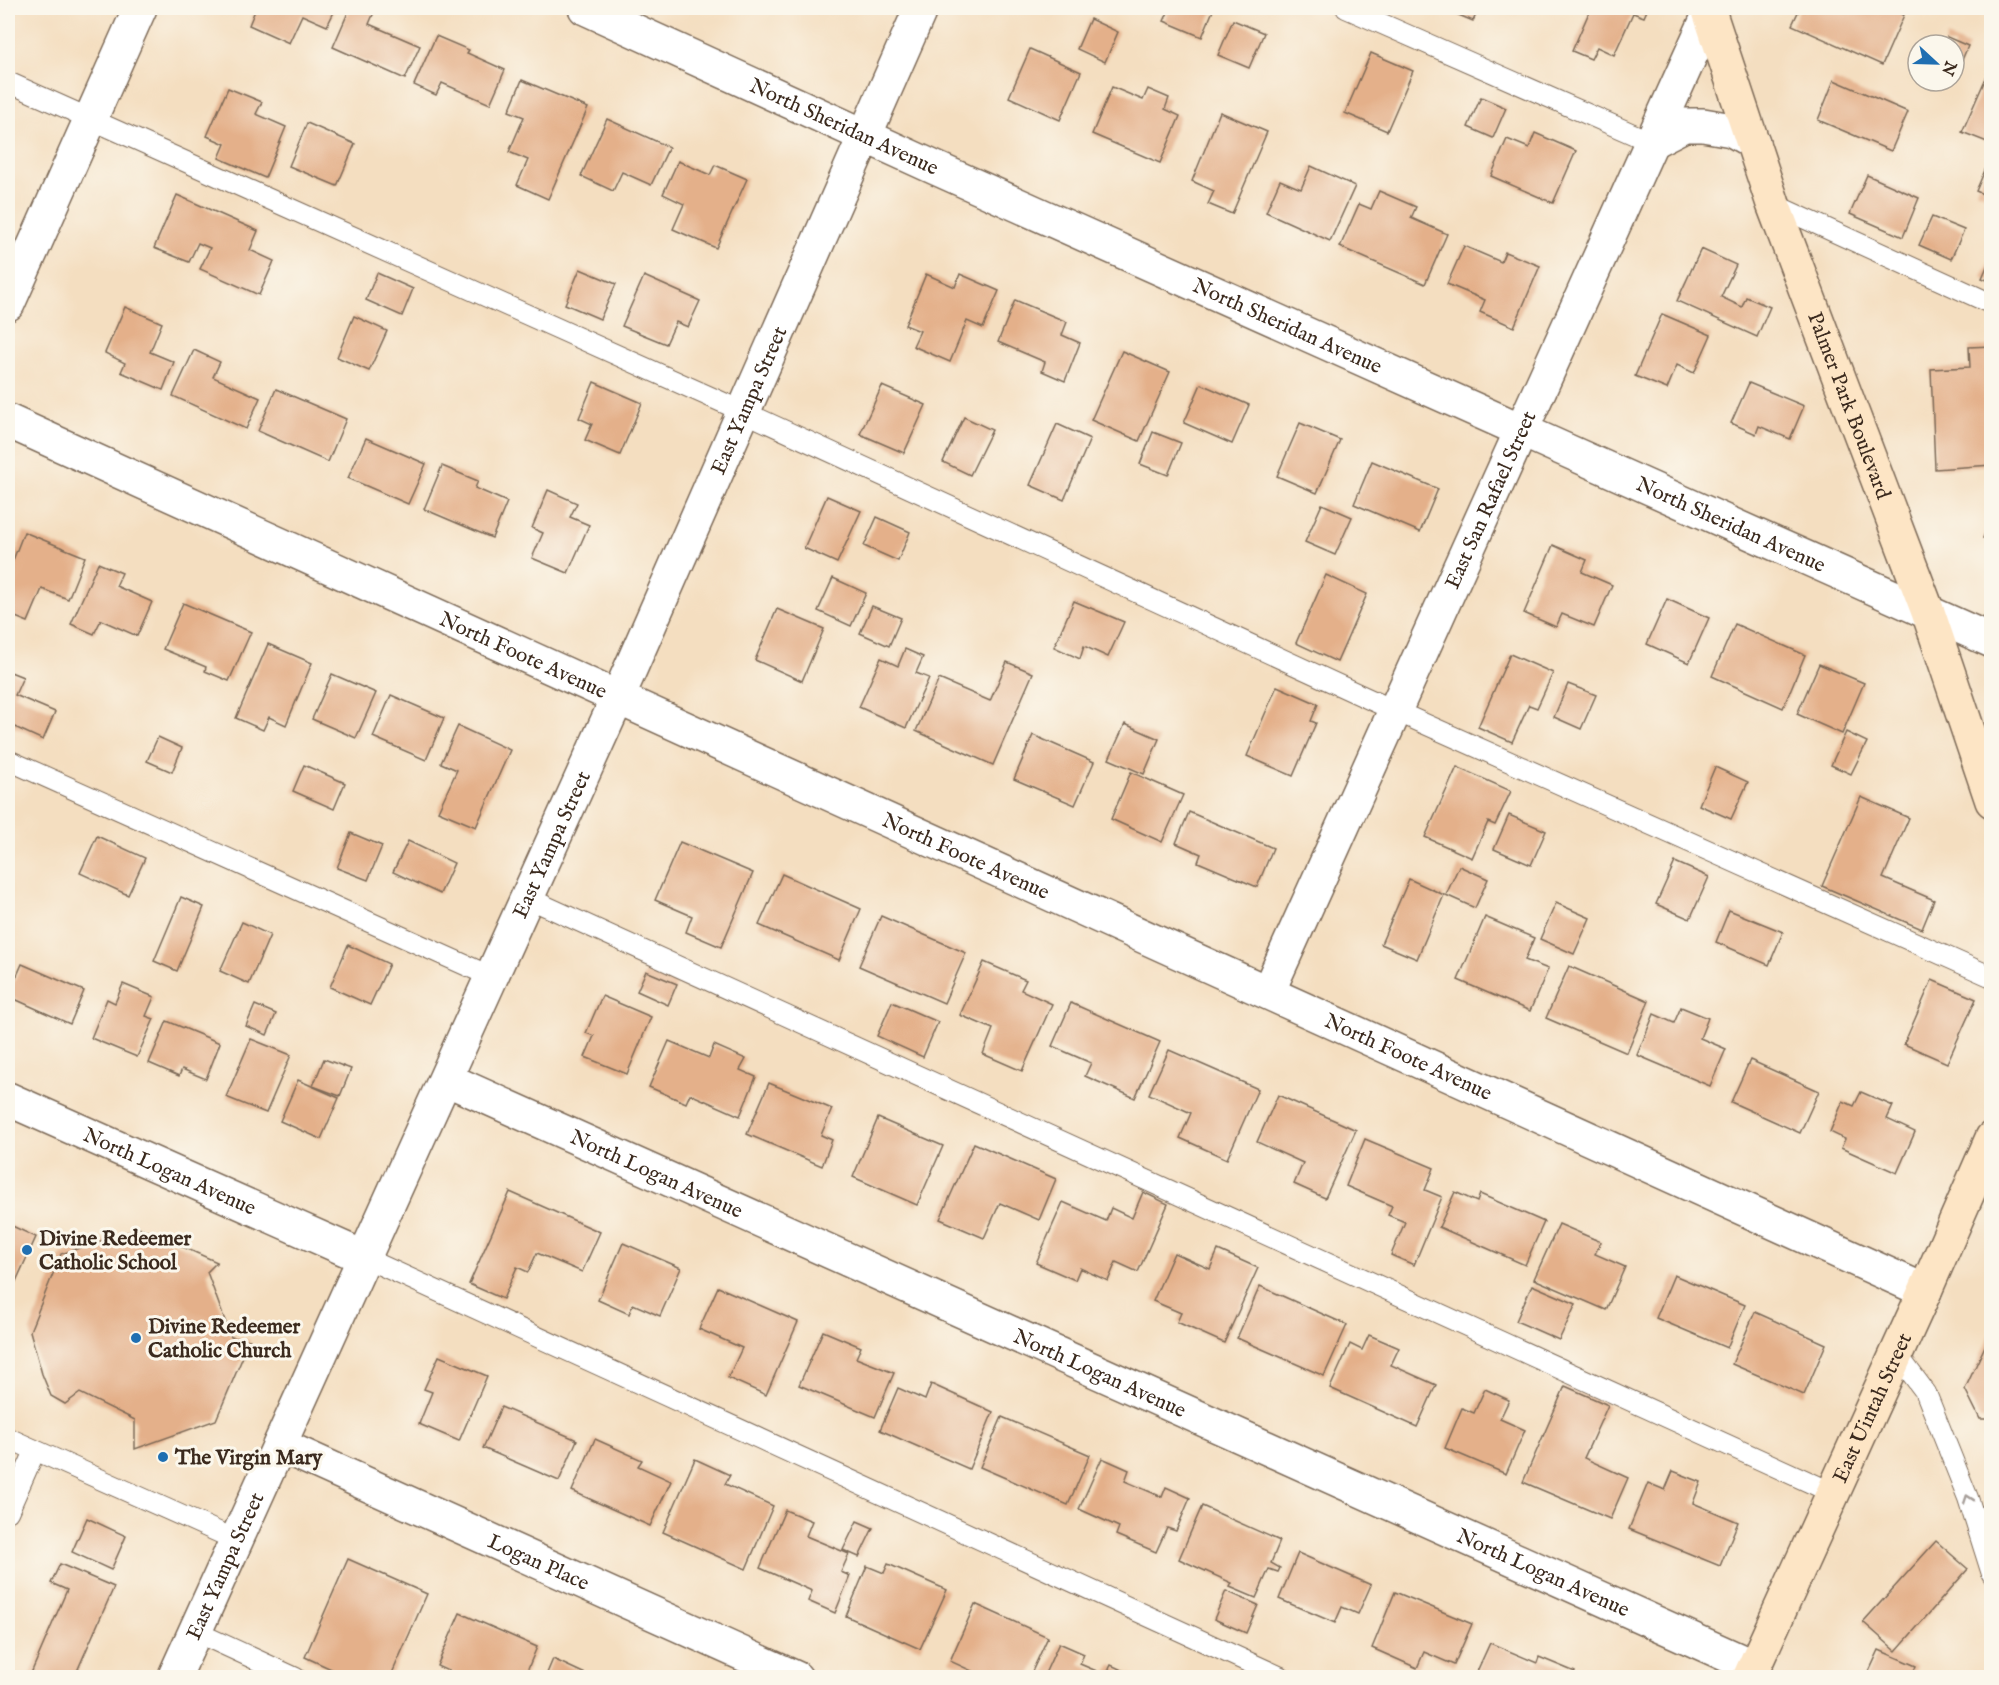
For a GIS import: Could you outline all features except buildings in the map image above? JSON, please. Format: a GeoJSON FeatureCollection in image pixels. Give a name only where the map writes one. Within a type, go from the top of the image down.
{"type":"FeatureCollection","features":[{"type":"Feature","properties":{"kind":"main road","name":"Palmer Park Boulevard"},"geometry":{"type":"LineString","coordinates":[[1710,10],[1773,204],[1928,612],[1992,801]]}},
{"type":"Feature","properties":{"kind":"main road","name":"East Uintah Street"},"geometry":{"type":"LineString","coordinates":[[1751,1672],[1896,1353],[1981,1180],[1992,1138]]}},
{"type":"Feature","properties":{"kind":"street"},"geometry":{"type":"LineString","coordinates":[[8,304],[140,8]]}},
{"type":"Feature","properties":{"kind":"street","name":"North Sheridan Avenue"},"geometry":{"type":"LineString","coordinates":[[585,8],[1992,641]]}},
{"type":"Feature","properties":{"kind":"street","name":"East Yampa Street"},"geometry":{"type":"LineString","coordinates":[[174,1677],[618,697],[921,8]]}},
{"type":"Feature","properties":{"kind":"street","name":"East San Rafael Street"},"geometry":{"type":"LineString","coordinates":[[1269,992],[1710,10]]}},
{"type":"Feature","properties":{"kind":"street"},"geometry":{"type":"LineString","coordinates":[[1651,142],[1684,125],[1703,125],[1732,130],[1754,142]]}},
{"type":"Feature","properties":{"kind":"street","name":"North Foote Avenue"},"geometry":{"type":"LineString","coordinates":[[8,421],[1925,1291]]}},
{"type":"Feature","properties":{"kind":"street","name":"North Logan Avenue"},"geometry":{"type":"LineString","coordinates":[[446,1080],[1751,1672]]}},
{"type":"Feature","properties":{"kind":"street","name":"North Logan Avenue"},"geometry":{"type":"LineString","coordinates":[[8,1099],[363,1257]]}},
{"type":"Feature","properties":{"kind":"street","name":"Logan Place"},"geometry":{"type":"LineString","coordinates":[[280,1445],[796,1677]]}},
{"type":"Feature","properties":{"kind":"lane"},"geometry":{"type":"LineString","coordinates":[[1347,8],[1651,142]]}},
{"type":"Feature","properties":{"kind":"lane"},"geometry":{"type":"LineString","coordinates":[[8,82],[744,412],[1395,710],[1992,977]]}},
{"type":"Feature","properties":{"kind":"lane"},"geometry":{"type":"LineString","coordinates":[[1773,204],[1992,304]]}},
{"type":"Feature","properties":{"kind":"lane"},"geometry":{"type":"LineString","coordinates":[[8,760],[492,977]]}},
{"type":"Feature","properties":{"kind":"lane"},"geometry":{"type":"LineString","coordinates":[[528,898],[1833,1493]]}},
{"type":"Feature","properties":{"kind":"lane"},"geometry":{"type":"LineString","coordinates":[[363,1257],[1283,1677]]}},
{"type":"Feature","properties":{"kind":"lane"},"geometry":{"type":"LineString","coordinates":[[1896,1353],[1926,1393],[1968,1498],[1992,1574]]}},
{"type":"Feature","properties":{"kind":"lane"},"geometry":{"type":"LineString","coordinates":[[8,1438],[236,1540]]}},
{"type":"Feature","properties":{"kind":"lane"},"geometry":{"type":"LineString","coordinates":[[8,1512],[35,1451]]}},
{"type":"Feature","properties":{"kind":"lane"},"geometry":{"type":"LineString","coordinates":[[194,1631],[296,1677]]}},
{"type":"Feature","properties":{"kind":"place","name":"Divine Redeemer Catholic School"},"geometry":{"type":"Point","coordinates":[27,1250]}},
{"type":"Feature","properties":{"kind":"place","name":"Divine Redeemer Catholic Church"},"geometry":{"type":"Point","coordinates":[136,1338]}},
{"type":"Feature","properties":{"kind":"place","name":"The Virgin Mary"},"geometry":{"type":"Point","coordinates":[163,1457]}}]}
